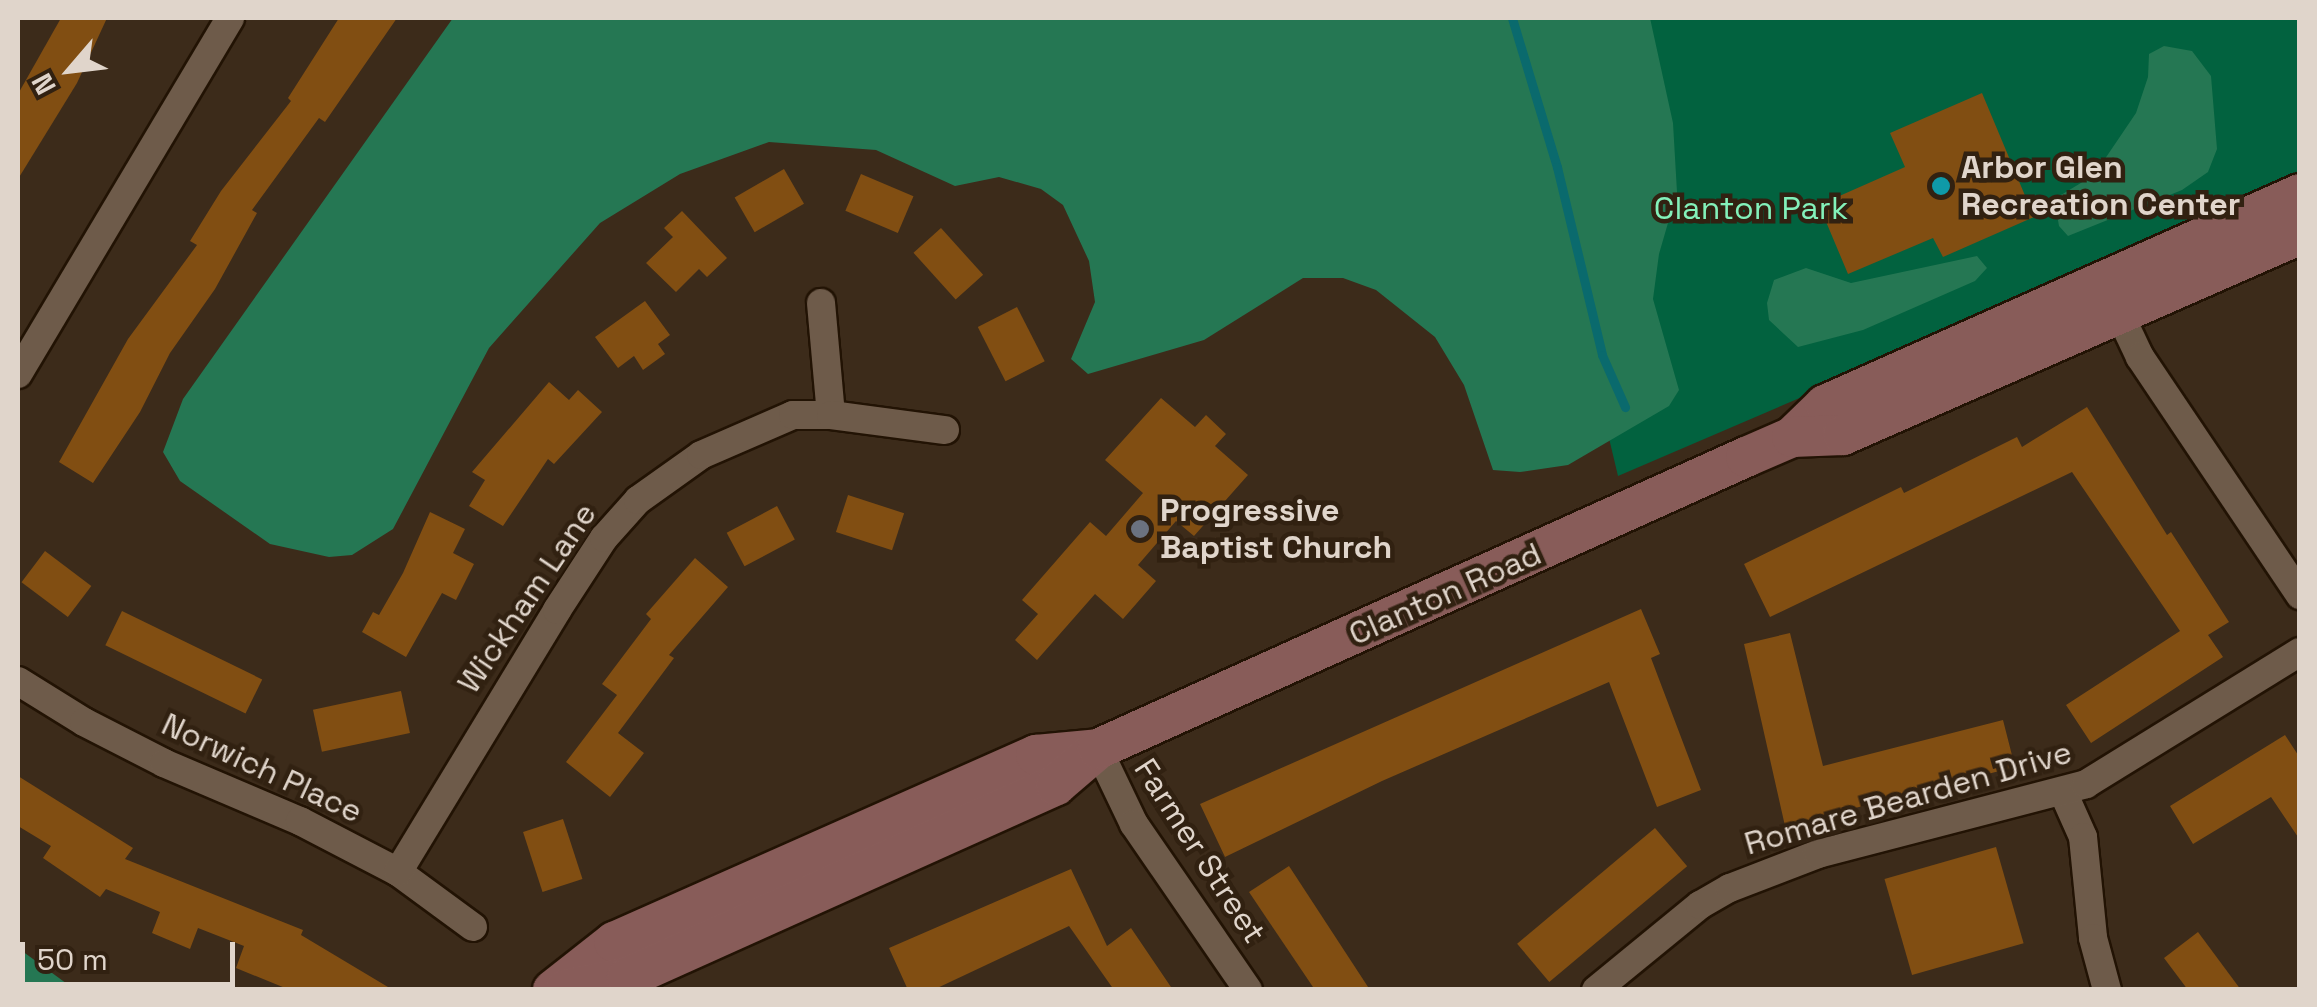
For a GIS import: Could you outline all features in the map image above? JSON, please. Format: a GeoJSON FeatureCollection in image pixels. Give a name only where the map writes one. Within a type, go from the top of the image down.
{"type":"FeatureCollection","features":[{"type":"Feature","properties":{"kind":"main road","name":"Clanton Road"},"geometry":{"type":"LineString","coordinates":[[565,990],[627,978],[1056,785],[1098,749],[1792,438],[1843,435],[2112,297],[2300,194]]}},
{"type":"Feature","properties":{"kind":"main road","name":"Clanton Road"},"geometry":{"type":"LineString","coordinates":[[2112,297],[2300,234]]}},
{"type":"Feature","properties":{"kind":"main road","name":"Clanton Road"},"geometry":{"type":"LineString","coordinates":[[553,990],[614,942],[1040,754],[1098,749]]}},
{"type":"Feature","properties":{"kind":"street"},"geometry":{"type":"LineString","coordinates":[[18,374],[230,18]]}},
{"type":"Feature","properties":{"kind":"street"},"geometry":{"type":"LineString","coordinates":[[2112,297],[2140,357],[2300,595]]}},
{"type":"Feature","properties":{"kind":"street"},"geometry":{"type":"LineString","coordinates":[[821,303],[832,414]]}},
{"type":"Feature","properties":{"kind":"street","name":"Wickham Lane"},"geometry":{"type":"LineString","coordinates":[[398,872],[566,595],[604,538],[638,500],[701,455],[793,415],[832,414],[944,430]]}},
{"type":"Feature","properties":{"kind":"street","name":"Romare Bearden Drive"},"geometry":{"type":"LineString","coordinates":[[1596,990],[1700,905],[1730,888],[1803,858],[2062,792],[2113,770],[2300,652]]}},
{"type":"Feature","properties":{"kind":"street","name":"Norwich Place"},"geometry":{"type":"LineString","coordinates":[[18,681],[148,755],[300,821],[398,872],[473,927]]}},
{"type":"Feature","properties":{"kind":"street","name":"Farmer Street"},"geometry":{"type":"LineString","coordinates":[[1098,749],[1134,824],[1248,990]]}},
{"type":"Feature","properties":{"kind":"street"},"geometry":{"type":"LineString","coordinates":[[2062,792],[2083,837],[2093,938],[2107,990]]}},
{"type":"Feature","properties":{"kind":"green space"},"geometry":{"type":"Polygon","coordinates":[[[453,18],[1650,18],[1673,123],[1677,192],[1659,254],[1653,299],[1679,390],[1669,406],[1568,465],[1520,472],[1493,470],[1464,385],[1435,337],[1376,290],[1343,278],[1303,278],[1204,340],[1088,374],[1071,359],[1095,302],[1089,261],[1063,205],[1041,189],[999,177],[955,186],[876,150],[769,142],[680,174],[600,223],[489,348],[393,529],[352,555],[329,557],[270,544],[180,481],[163,452],[183,399],[453,18]]]}},
{"type":"Feature","properties":{"kind":"green space","name":"Clanton Park"},"geometry":{"type":"Polygon","coordinates":[[[1509,18],[2299,18],[2299,176],[2012,307],[1618,476],[1509,18]]]}},
{"type":"Feature","properties":{"kind":"green space"},"geometry":{"type":"Polygon","coordinates":[[[2164,46],[2192,51],[2211,76],[2217,149],[2208,172],[2182,190],[2068,236],[2059,226],[2056,209],[2061,195],[2094,175],[2136,113],[2148,77],[2149,54],[2164,46]]]}},
{"type":"Feature","properties":{"kind":"green space"},"geometry":{"type":"Polygon","coordinates":[[[1977,256],[1987,268],[1975,281],[1863,330],[1798,347],[1769,320],[1767,303],[1774,280],[1806,268],[1851,283],[1977,256]]]}},
{"type":"Feature","properties":{"kind":"green space"},"geometry":{"type":"Polygon","coordinates":[[[18,948],[74,989],[18,989],[18,948]]]}},
{"type":"Feature","properties":{"kind":"building"},"geometry":{"type":"Polygon","coordinates":[[[61,18],[107,18],[77,83],[18,179],[18,94],[61,18]]]}},
{"type":"Feature","properties":{"kind":"building"},"geometry":{"type":"Polygon","coordinates":[[[339,18],[397,18],[325,122],[319,118],[252,210],[257,213],[215,289],[170,353],[140,412],[93,483],[59,462],[128,339],[197,245],[190,241],[221,191],[291,101],[288,98],[339,18]]]}},
{"type":"Feature","properties":{"kind":"building","name":"Arbor Glen Recreation Center"},"geometry":{"type":"Polygon","coordinates":[[[1982,93],[2034,217],[1943,257],[1933,238],[1848,274],[1819,205],[1905,167],[1890,133],[1982,93]]]}},
{"type":"Feature","properties":{"kind":"building"},"geometry":{"type":"Polygon","coordinates":[[[784,169],[804,204],[755,232],[735,198],[784,169]]]}},
{"type":"Feature","properties":{"kind":"building"},"geometry":{"type":"Polygon","coordinates":[[[861,174],[913,196],[898,233],[845,211],[861,174]]]}},
{"type":"Feature","properties":{"kind":"building"},"geometry":{"type":"Polygon","coordinates":[[[682,211],[727,258],[707,277],[699,269],[676,292],[646,263],[673,237],[664,228],[682,211]]]}},
{"type":"Feature","properties":{"kind":"building"},"geometry":{"type":"Polygon","coordinates":[[[941,228],[983,275],[956,300],[914,253],[941,228]]]}},
{"type":"Feature","properties":{"kind":"building"},"geometry":{"type":"Polygon","coordinates":[[[645,301],[670,335],[658,344],[665,354],[643,370],[634,356],[618,368],[595,337],[645,301]]]}},
{"type":"Feature","properties":{"kind":"building"},"geometry":{"type":"Polygon","coordinates":[[[1017,307],[1045,361],[1005,381],[978,327],[1017,307]]]}},
{"type":"Feature","properties":{"kind":"building"},"geometry":{"type":"Polygon","coordinates":[[[549,382],[569,400],[578,390],[602,412],[554,464],[548,459],[503,526],[469,506],[485,480],[472,472],[549,382]]]}},
{"type":"Feature","properties":{"kind":"building","name":"Progressive Baptist Church"},"geometry":{"type":"Polygon","coordinates":[[[1161,398],[1195,427],[1206,415],[1226,434],[1215,446],[1248,475],[1194,536],[1176,521],[1138,565],[1156,581],[1123,619],[1095,594],[1037,660],[1015,640],[1038,614],[1022,600],[1090,522],[1106,536],[1143,493],[1105,460],[1161,398]]]}},
{"type":"Feature","properties":{"kind":"building"},"geometry":{"type":"Polygon","coordinates":[[[2087,407],[2167,535],[2171,532],[2229,622],[2208,635],[2223,657],[2091,743],[2066,705],[2180,631],[2072,472],[1770,617],[1744,564],[1901,487],[1904,493],[2017,437],[2022,447],[2087,407]]]}},
{"type":"Feature","properties":{"kind":"building"},"geometry":{"type":"Polygon","coordinates":[[[848,495],[904,513],[892,550],[836,532],[848,495]]]}},
{"type":"Feature","properties":{"kind":"building"},"geometry":{"type":"Polygon","coordinates":[[[777,506],[795,540],[745,566],[727,533],[777,506]]]}},
{"type":"Feature","properties":{"kind":"building"},"geometry":{"type":"Polygon","coordinates":[[[430,512],[465,529],[453,553],[474,564],[456,600],[442,593],[406,657],[362,632],[373,612],[379,615],[403,573],[430,512]]]}},
{"type":"Feature","properties":{"kind":"building"},"geometry":{"type":"Polygon","coordinates":[[[45,551],[91,586],[68,617],[22,582],[45,551]]]}},
{"type":"Feature","properties":{"kind":"building"},"geometry":{"type":"Polygon","coordinates":[[[695,558],[728,587],[669,655],[674,658],[618,733],[644,753],[610,797],[566,762],[617,695],[602,684],[651,619],[646,614],[695,558]]]}},
{"type":"Feature","properties":{"kind":"building"},"geometry":{"type":"Polygon","coordinates":[[[1641,609],[1660,654],[1651,658],[1701,790],[1657,807],[1609,682],[1382,781],[1225,857],[1200,804],[1641,609]]]}},
{"type":"Feature","properties":{"kind":"building"},"geometry":{"type":"Polygon","coordinates":[[[122,611],[262,679],[246,714],[105,645],[122,611]]]}},
{"type":"Feature","properties":{"kind":"building"},"geometry":{"type":"Polygon","coordinates":[[[1790,633],[1823,766],[2003,720],[2015,767],[1785,826],[1744,644],[1790,633]]]}},
{"type":"Feature","properties":{"kind":"building"},"geometry":{"type":"Polygon","coordinates":[[[401,691],[410,733],[322,752],[313,710],[401,691]]]}},
{"type":"Feature","properties":{"kind":"building"},"geometry":{"type":"Polygon","coordinates":[[[2285,735],[2300,758],[2300,840],[2271,797],[2193,844],[2170,806],[2285,735]]]}},
{"type":"Feature","properties":{"kind":"building"},"geometry":{"type":"Polygon","coordinates":[[[18,776],[133,848],[125,859],[303,930],[301,935],[393,990],[290,990],[236,968],[244,946],[198,928],[190,949],[152,933],[160,912],[106,889],[100,897],[43,858],[51,846],[18,826],[18,776]]]}},
{"type":"Feature","properties":{"kind":"building"},"geometry":{"type":"Polygon","coordinates":[[[563,819],[582,879],[543,892],[523,832],[563,819]]]}},
{"type":"Feature","properties":{"kind":"building"},"geometry":{"type":"Polygon","coordinates":[[[1655,828],[1687,866],[1549,982],[1517,944],[1655,828]]]}},
{"type":"Feature","properties":{"kind":"building"},"geometry":{"type":"Polygon","coordinates":[[[1996,847],[2024,943],[1912,975],[1884,879],[1996,847]]]}},
{"type":"Feature","properties":{"kind":"building"},"geometry":{"type":"Polygon","coordinates":[[[1289,866],[1370,990],[1315,990],[1249,892],[1289,866]]]}},
{"type":"Feature","properties":{"kind":"building"},"geometry":{"type":"Polygon","coordinates":[[[1071,869],[1107,946],[1131,928],[1173,990],[1114,990],[1069,926],[933,990],[908,990],[889,948],[1071,869]]]}},
{"type":"Feature","properties":{"kind":"building"},"geometry":{"type":"Polygon","coordinates":[[[2198,932],[2241,990],[2188,990],[2164,958],[2198,932]]]}},
{"type":"Feature","properties":{"kind":"waterway"},"geometry":{"type":"LineString","coordinates":[[1512,18],[1557,167],[1602,355],[1625,407]]}},
{"type":"Feature","properties":{"kind":"place","name":"Arbor Glen Recreation Center"},"geometry":{"type":"Point","coordinates":[1941,186]}},
{"type":"Feature","properties":{"kind":"place","name":"Progressive Baptist Church"},"geometry":{"type":"Point","coordinates":[1140,529]}}]}
